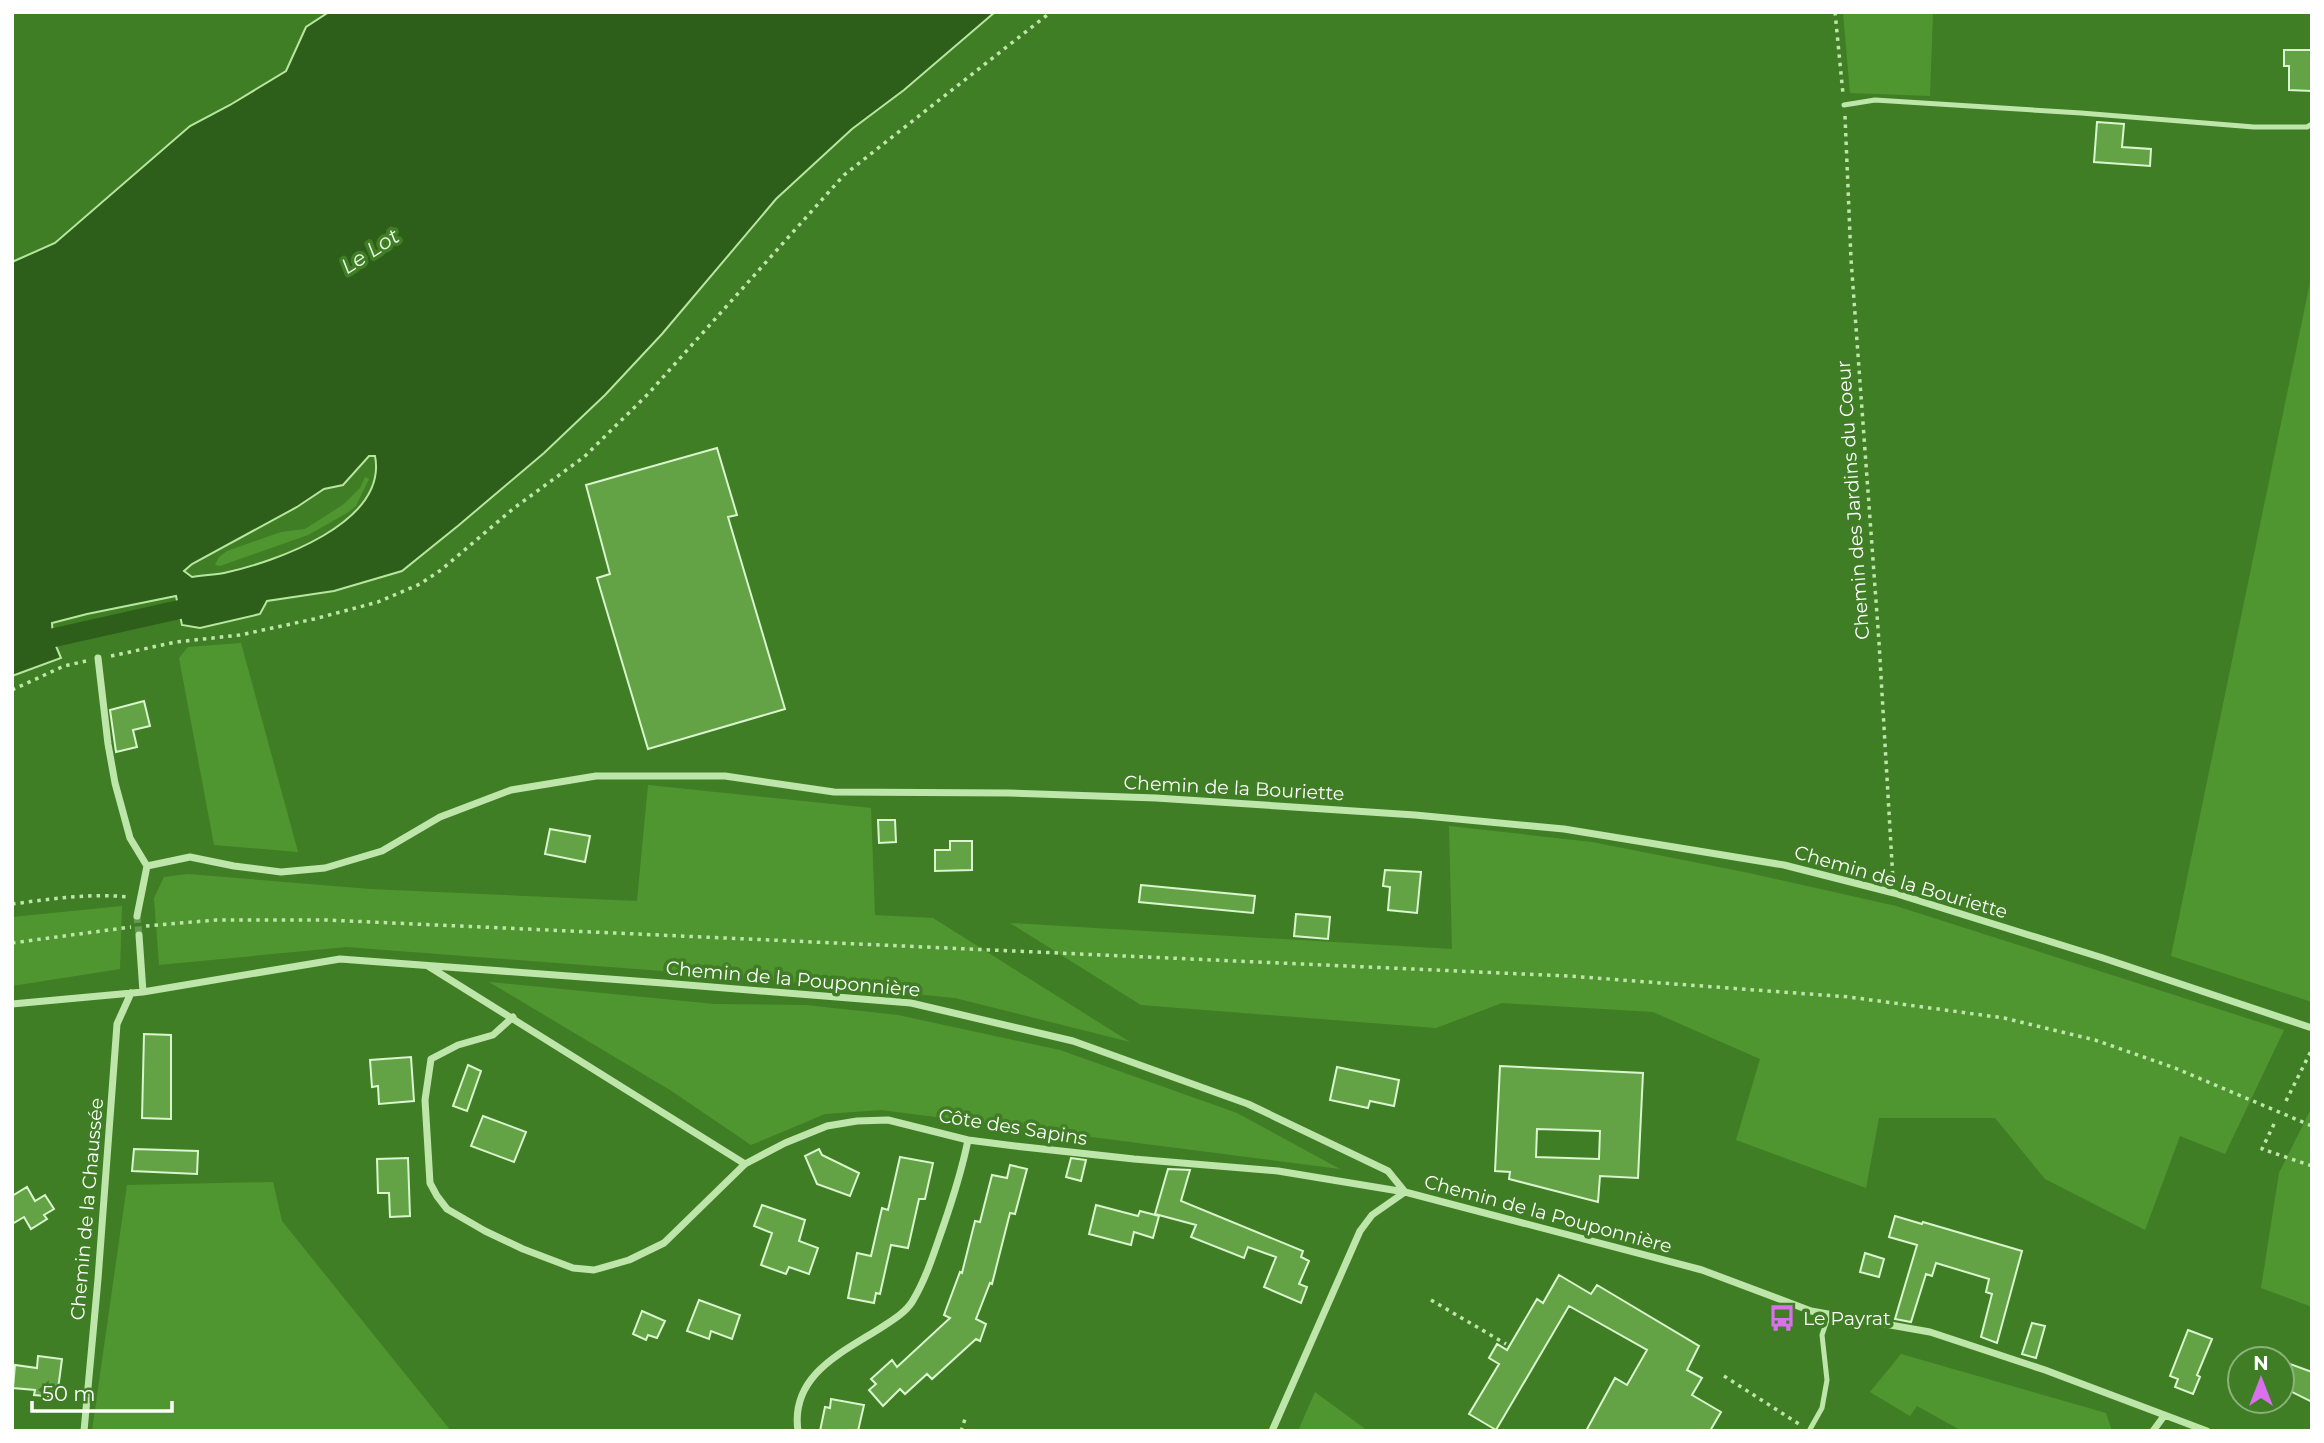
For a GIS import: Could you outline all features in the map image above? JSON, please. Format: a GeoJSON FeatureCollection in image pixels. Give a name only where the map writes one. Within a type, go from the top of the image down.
{"type":"FeatureCollection","features":[{"type":"Feature","properties":{"kind":"street"},"geometry":{"type":"LineString","coordinates":[[98,659],[115,783],[130,838],[147,866],[137,916]]}},
{"type":"Feature","properties":{"kind":"street","name":"Chemin de la Bouriette"},"geometry":{"type":"LineString","coordinates":[[147,866],[190,857],[281,872],[325,868],[382,851],[440,817],[511,790],[596,776],[725,776],[834,792],[1156,798],[1415,815],[1564,829],[1784,865],[1894,893],[2104,958],[2312,1028]]}},
{"type":"Feature","properties":{"kind":"street"},"geometry":{"type":"LineString","coordinates":[[139,935],[143,992]]}},
{"type":"Feature","properties":{"kind":"street","name":"Chemin de la Pouponnière"},"geometry":{"type":"LineString","coordinates":[[12,1003],[143,992],[340,959],[911,1003],[1073,1041],[1248,1104],[1388,1171],[1405,1192],[1702,1270],[1811,1311],[1930,1332],[2045,1370],[2207,1431]]}},
{"type":"Feature","properties":{"kind":"street"},"geometry":{"type":"LineString","coordinates":[[428,965],[745,1164]]}},
{"type":"Feature","properties":{"kind":"street","name":"Chemin de la Chaussée"},"geometry":{"type":"LineString","coordinates":[[84,1431],[117,1024],[131,993]]}},
{"type":"Feature","properties":{"kind":"street","name":"Côte des Sapins"},"geometry":{"type":"LineString","coordinates":[[513,1017],[493,1035],[458,1045],[431,1059],[425,1100],[430,1183],[447,1209],[523,1249],[573,1268],[594,1269],[629,1260],[664,1243],[745,1164],[785,1143],[827,1126],[857,1121],[888,1120],[968,1140],[1134,1159],[1278,1171],[1405,1192]]}},
{"type":"Feature","properties":{"kind":"street"},"geometry":{"type":"LineString","coordinates":[[798,1431],[801,1400],[810,1379],[825,1364],[895,1319],[911,1304],[929,1267],[962,1169],[968,1140]]}},
{"type":"Feature","properties":{"kind":"street"},"geometry":{"type":"LineString","coordinates":[[1272,1431],[1360,1231],[1372,1215],[1388,1201],[1405,1192]]}},
{"type":"Feature","properties":{"kind":"street"},"geometry":{"type":"LineString","coordinates":[[2154,1431],[2164,1416]]}},
{"type":"Feature","properties":{"kind":"lane"},"geometry":{"type":"LineString","coordinates":[[1844,105],[1875,100],[2254,127],[2307,127],[2312,124]]}},
{"type":"Feature","properties":{"kind":"lane"},"geometry":{"type":"LineString","coordinates":[[1809,1430],[1822,1408],[1827,1380],[1822,1335],[1829,1314]]}},
{"type":"Feature","properties":{"kind":"path"},"geometry":{"type":"LineString","coordinates":[[12,690],[64,666],[176,642],[240,635],[314,619],[378,602],[420,584],[441,570],[514,508],[584,457],[648,394],[844,174],[1052,12]]}},
{"type":"Feature","properties":{"kind":"path","name":"Chemin des Jardins du Coeur"},"geometry":{"type":"LineString","coordinates":[[1835,12],[1844,105],[1851,259],[1894,893]]}},
{"type":"Feature","properties":{"kind":"path"},"geometry":{"type":"LineString","coordinates":[[12,904],[109,895],[140,898]]}},
{"type":"Feature","properties":{"kind":"path"},"geometry":{"type":"LineString","coordinates":[[12,943],[121,928],[216,920],[326,920],[1567,976],[1849,997],[2004,1018],[2095,1040],[2175,1068],[2312,1126]]}},
{"type":"Feature","properties":{"kind":"path"},"geometry":{"type":"LineString","coordinates":[[2286,1101],[2312,1049]]}},
{"type":"Feature","properties":{"kind":"path"},"geometry":{"type":"LineString","coordinates":[[2274,1124],[2262,1149],[2312,1166]]}},
{"type":"Feature","properties":{"kind":"path"},"geometry":{"type":"LineString","coordinates":[[1431,1300],[1506,1344]]}},
{"type":"Feature","properties":{"kind":"path"},"geometry":{"type":"LineString","coordinates":[[1724,1376],[1809,1430]]}},
{"type":"Feature","properties":{"kind":"path"},"geometry":{"type":"LineString","coordinates":[[961,1431],[966,1416]]}},
{"type":"Feature","properties":{"kind":"shaded area"},"geometry":{"type":"Polygon","coordinates":[[[1843,12],[1933,12],[1930,96],[1850,93],[1843,12]]]}},
{"type":"Feature","properties":{"kind":"shaded area"},"geometry":{"type":"Polygon","coordinates":[[[2312,273],[2312,1002],[2171,956],[2312,273]]]}},
{"type":"Feature","properties":{"kind":"shaded area"},"geometry":{"type":"Polygon","coordinates":[[[365,477],[369,479],[356,506],[347,513],[308,535],[220,566],[215,565],[219,557],[227,551],[281,532],[305,529],[344,504],[360,488],[365,477]]]}},
{"type":"Feature","properties":{"kind":"shaded area"},"geometry":{"type":"Polygon","coordinates":[[[241,643],[298,852],[214,845],[179,658],[188,647],[241,643]]]}},
{"type":"Feature","properties":{"kind":"shaded area"},"geometry":{"type":"Polygon","coordinates":[[[648,785],[871,808],[875,915],[933,918],[1130,1042],[955,998],[728,976],[346,947],[159,965],[154,898],[164,877],[188,874],[370,889],[637,901],[648,785]]]}},
{"type":"Feature","properties":{"kind":"shaded area"},"geometry":{"type":"Polygon","coordinates":[[[1449,826],[1592,842],[1896,906],[2284,1030],[2225,1154],[2180,1136],[2145,1230],[2045,1179],[1995,1118],[1879,1118],[1866,1188],[1736,1140],[1760,1059],[1653,1012],[1502,1003],[1436,1028],[1141,1005],[1010,923],[1452,949],[1449,826]]]}},
{"type":"Feature","properties":{"kind":"shaded area"},"geometry":{"type":"Polygon","coordinates":[[[122,906],[120,969],[12,986],[12,917],[122,906]]]}},
{"type":"Feature","properties":{"kind":"shaded area"},"geometry":{"type":"Polygon","coordinates":[[[489,982],[715,1004],[806,1005],[898,1015],[1060,1050],[1237,1113],[1340,1169],[881,1110],[825,1114],[751,1145],[670,1090],[489,982]]]}},
{"type":"Feature","properties":{"kind":"shaded area"},"geometry":{"type":"Polygon","coordinates":[[[2312,1107],[2312,1307],[2261,1288],[2279,1173],[2312,1107]]]}},
{"type":"Feature","properties":{"kind":"shaded area"},"geometry":{"type":"Polygon","coordinates":[[[273,1182],[282,1221],[451,1431],[92,1431],[127,1185],[273,1182]]]}},
{"type":"Feature","properties":{"kind":"shaded area"},"geometry":{"type":"Polygon","coordinates":[[[1901,1354],[2106,1413],[2112,1431],[1962,1431],[1917,1406],[1910,1416],[1870,1392],[1901,1354]]]}},
{"type":"Feature","properties":{"kind":"shaded area"},"geometry":{"type":"Polygon","coordinates":[[[1315,1392],[1368,1431],[1298,1431],[1315,1392]]]}},
{"type":"Feature","properties":{"kind":"water","name":"Le Lot"},"geometry":{"type":"Polygon","coordinates":[[[329,12],[995,12],[904,90],[852,129],[776,199],[662,334],[605,395],[544,453],[402,571],[334,591],[267,601],[260,614],[200,628],[182,625],[176,596],[52,623],[53,639],[61,658],[12,676],[12,262],[55,243],[190,126],[286,71],[306,27],[329,12]],[[369,456],[343,485],[324,489],[184,571],[192,577],[246,568],[298,549],[323,536],[346,520],[364,501],[374,480],[375,456],[369,456]]]}},
{"type":"Feature","properties":{"kind":"building"},"geometry":{"type":"Polygon","coordinates":[[[2284,50],[2312,50],[2312,91],[2289,90],[2289,66],[2284,66],[2284,50]]]}},
{"type":"Feature","properties":{"kind":"building"},"geometry":{"type":"Polygon","coordinates":[[[2097,122],[2124,124],[2122,147],[2151,149],[2150,166],[2094,162],[2097,122]]]}},
{"type":"Feature","properties":{"kind":"building"},"geometry":{"type":"Polygon","coordinates":[[[717,448],[737,515],[728,517],[785,709],[648,749],[597,578],[610,574],[586,485],[717,448]]]}},
{"type":"Feature","properties":{"kind":"building"},"geometry":{"type":"Polygon","coordinates":[[[144,701],[150,726],[133,730],[137,747],[116,752],[110,710],[144,701]]]}},
{"type":"Feature","properties":{"kind":"building"},"geometry":{"type":"Polygon","coordinates":[[[878,820],[895,820],[896,842],[879,843],[878,820]]]}},
{"type":"Feature","properties":{"kind":"building"},"geometry":{"type":"Polygon","coordinates":[[[550,829],[590,836],[585,862],[545,854],[550,829]]]}},
{"type":"Feature","properties":{"kind":"building"},"geometry":{"type":"Polygon","coordinates":[[[950,841],[972,841],[972,870],[935,871],[935,850],[950,850],[950,841]]]}},
{"type":"Feature","properties":{"kind":"building"},"geometry":{"type":"Polygon","coordinates":[[[1385,870],[1421,872],[1417,913],[1388,910],[1390,887],[1383,886],[1385,870]]]}},
{"type":"Feature","properties":{"kind":"building"},"geometry":{"type":"Polygon","coordinates":[[[1141,885],[1255,896],[1253,913],[1139,902],[1141,885]]]}},
{"type":"Feature","properties":{"kind":"building"},"geometry":{"type":"Polygon","coordinates":[[[1296,914],[1330,917],[1328,939],[1294,936],[1296,914]]]}},
{"type":"Feature","properties":{"kind":"building"},"geometry":{"type":"Polygon","coordinates":[[[144,1034],[171,1035],[171,1119],[142,1118],[144,1034]]]}},
{"type":"Feature","properties":{"kind":"building"},"geometry":{"type":"Polygon","coordinates":[[[411,1057],[414,1101],[379,1104],[378,1086],[372,1087],[370,1060],[411,1057]]]}},
{"type":"Feature","properties":{"kind":"building"},"geometry":{"type":"Polygon","coordinates":[[[468,1065],[481,1071],[467,1111],[453,1106],[468,1065]]]}},
{"type":"Feature","properties":{"kind":"building"},"geometry":{"type":"Polygon","coordinates":[[[1500,1066],[1643,1073],[1638,1178],[1600,1176],[1598,1202],[1509,1179],[1510,1172],[1495,1171],[1500,1066]],[[1537,1129],[1536,1157],[1599,1159],[1600,1131],[1537,1129]]]}},
{"type":"Feature","properties":{"kind":"building"},"geometry":{"type":"Polygon","coordinates":[[[1337,1067],[1399,1080],[1394,1106],[1370,1101],[1368,1108],[1330,1100],[1337,1067]]]}},
{"type":"Feature","properties":{"kind":"building"},"geometry":{"type":"Polygon","coordinates":[[[483,1116],[526,1132],[514,1162],[471,1146],[483,1116]]]}},
{"type":"Feature","properties":{"kind":"building"},"geometry":{"type":"Polygon","coordinates":[[[134,1149],[198,1151],[197,1174],[132,1171],[134,1149]]]}},
{"type":"Feature","properties":{"kind":"building"},"geometry":{"type":"Polygon","coordinates":[[[819,1149],[822,1155],[859,1173],[850,1196],[817,1184],[805,1156],[819,1149]]]}},
{"type":"Feature","properties":{"kind":"building"},"geometry":{"type":"Polygon","coordinates":[[[900,1157],[933,1163],[925,1199],[919,1199],[908,1248],[891,1245],[880,1294],[876,1293],[874,1303],[848,1298],[857,1253],[871,1256],[882,1208],[888,1210],[900,1157]]]}},
{"type":"Feature","properties":{"kind":"building"},"geometry":{"type":"Polygon","coordinates":[[[408,1158],[410,1216],[390,1217],[389,1193],[378,1193],[377,1159],[408,1158]]]}},
{"type":"Feature","properties":{"kind":"building"},"geometry":{"type":"Polygon","coordinates":[[[1071,1158],[1086,1160],[1081,1181],[1066,1177],[1071,1158]]]}},
{"type":"Feature","properties":{"kind":"building"},"geometry":{"type":"Polygon","coordinates":[[[1010,1165],[1027,1169],[1015,1214],[1010,1213],[992,1284],[990,1283],[976,1319],[986,1324],[980,1341],[976,1339],[932,1379],[927,1374],[905,1394],[900,1389],[883,1406],[869,1390],[876,1384],[871,1379],[892,1360],[897,1367],[950,1318],[944,1315],[960,1272],[962,1273],[975,1221],[980,1222],[992,1175],[1007,1178],[1010,1165]]]}},
{"type":"Feature","properties":{"kind":"building"},"geometry":{"type":"Polygon","coordinates":[[[1168,1169],[1190,1170],[1181,1201],[1303,1251],[1301,1257],[1309,1261],[1299,1284],[1307,1287],[1301,1303],[1264,1287],[1276,1257],[1248,1247],[1244,1258],[1191,1237],[1196,1225],[1155,1214],[1168,1169]]]}},
{"type":"Feature","properties":{"kind":"building"},"geometry":{"type":"Polygon","coordinates":[[[27,1187],[35,1201],[45,1195],[54,1209],[44,1215],[47,1219],[31,1229],[24,1217],[12,1224],[12,1196],[27,1187]]]}},
{"type":"Feature","properties":{"kind":"building"},"geometry":{"type":"Polygon","coordinates":[[[762,1205],[805,1220],[799,1241],[818,1248],[809,1274],[789,1267],[786,1274],[761,1265],[772,1233],[754,1226],[762,1205]]]}},
{"type":"Feature","properties":{"kind":"building"},"geometry":{"type":"Polygon","coordinates":[[[1096,1205],[1138,1216],[1140,1211],[1159,1216],[1153,1238],[1134,1232],[1131,1245],[1089,1234],[1096,1205]]]}},
{"type":"Feature","properties":{"kind":"building"},"geometry":{"type":"Polygon","coordinates":[[[1895,1216],[2022,1251],[1997,1343],[1981,1337],[1992,1294],[1986,1292],[1989,1279],[1936,1263],[1932,1276],[1926,1274],[1911,1322],[1895,1319],[1917,1245],[1889,1237],[1895,1216]]]}},
{"type":"Feature","properties":{"kind":"building"},"geometry":{"type":"Polygon","coordinates":[[[1865,1253],[1884,1259],[1879,1277],[1860,1272],[1865,1253]]]}},
{"type":"Feature","properties":{"kind":"building"},"geometry":{"type":"Polygon","coordinates":[[[1559,1275],[1591,1294],[1597,1285],[1699,1346],[1687,1370],[1702,1378],[1692,1395],[1721,1412],[1710,1431],[1586,1431],[1615,1378],[1627,1385],[1647,1350],[1569,1306],[1496,1430],[1469,1414],[1499,1364],[1489,1358],[1497,1344],[1507,1350],[1537,1299],[1543,1303],[1559,1275]]]}},
{"type":"Feature","properties":{"kind":"building"},"geometry":{"type":"Polygon","coordinates":[[[699,1300],[740,1315],[732,1339],[711,1331],[709,1339],[687,1331],[699,1300]]]}},
{"type":"Feature","properties":{"kind":"building"},"geometry":{"type":"Polygon","coordinates":[[[642,1311],[665,1321],[657,1338],[648,1335],[646,1340],[633,1334],[642,1311]]]}},
{"type":"Feature","properties":{"kind":"building"},"geometry":{"type":"Polygon","coordinates":[[[2032,1323],[2045,1326],[2036,1358],[2022,1354],[2032,1323]]]}},
{"type":"Feature","properties":{"kind":"building"},"geometry":{"type":"Polygon","coordinates":[[[2188,1330],[2212,1339],[2197,1375],[2200,1377],[2193,1394],[2175,1387],[2178,1379],[2170,1376],[2188,1330]]]}},
{"type":"Feature","properties":{"kind":"building"},"geometry":{"type":"Polygon","coordinates":[[[38,1356],[62,1359],[57,1397],[34,1395],[35,1390],[13,1388],[15,1365],[37,1368],[38,1356]]]}},
{"type":"Feature","properties":{"kind":"building"},"geometry":{"type":"Polygon","coordinates":[[[2296,1366],[2312,1372],[2312,1402],[2296,1394],[2296,1366]]]}},
{"type":"Feature","properties":{"kind":"building"},"geometry":{"type":"Polygon","coordinates":[[[831,1399],[864,1405],[858,1431],[820,1431],[825,1407],[830,1408],[831,1399]]]}},
{"type":"Feature","properties":{"kind":"waterway"},"geometry":{"type":"LineString","coordinates":[[12,647],[204,604]]}},
{"type":"Feature","properties":{"kind":"tunnel"},"geometry":{"type":"LineString","coordinates":[[137,916],[139,935]]}},
{"type":"Feature","properties":{"kind":"place","name":"Le Payrat"},"geometry":{"type":"Point","coordinates":[1782,1318]}}]}
